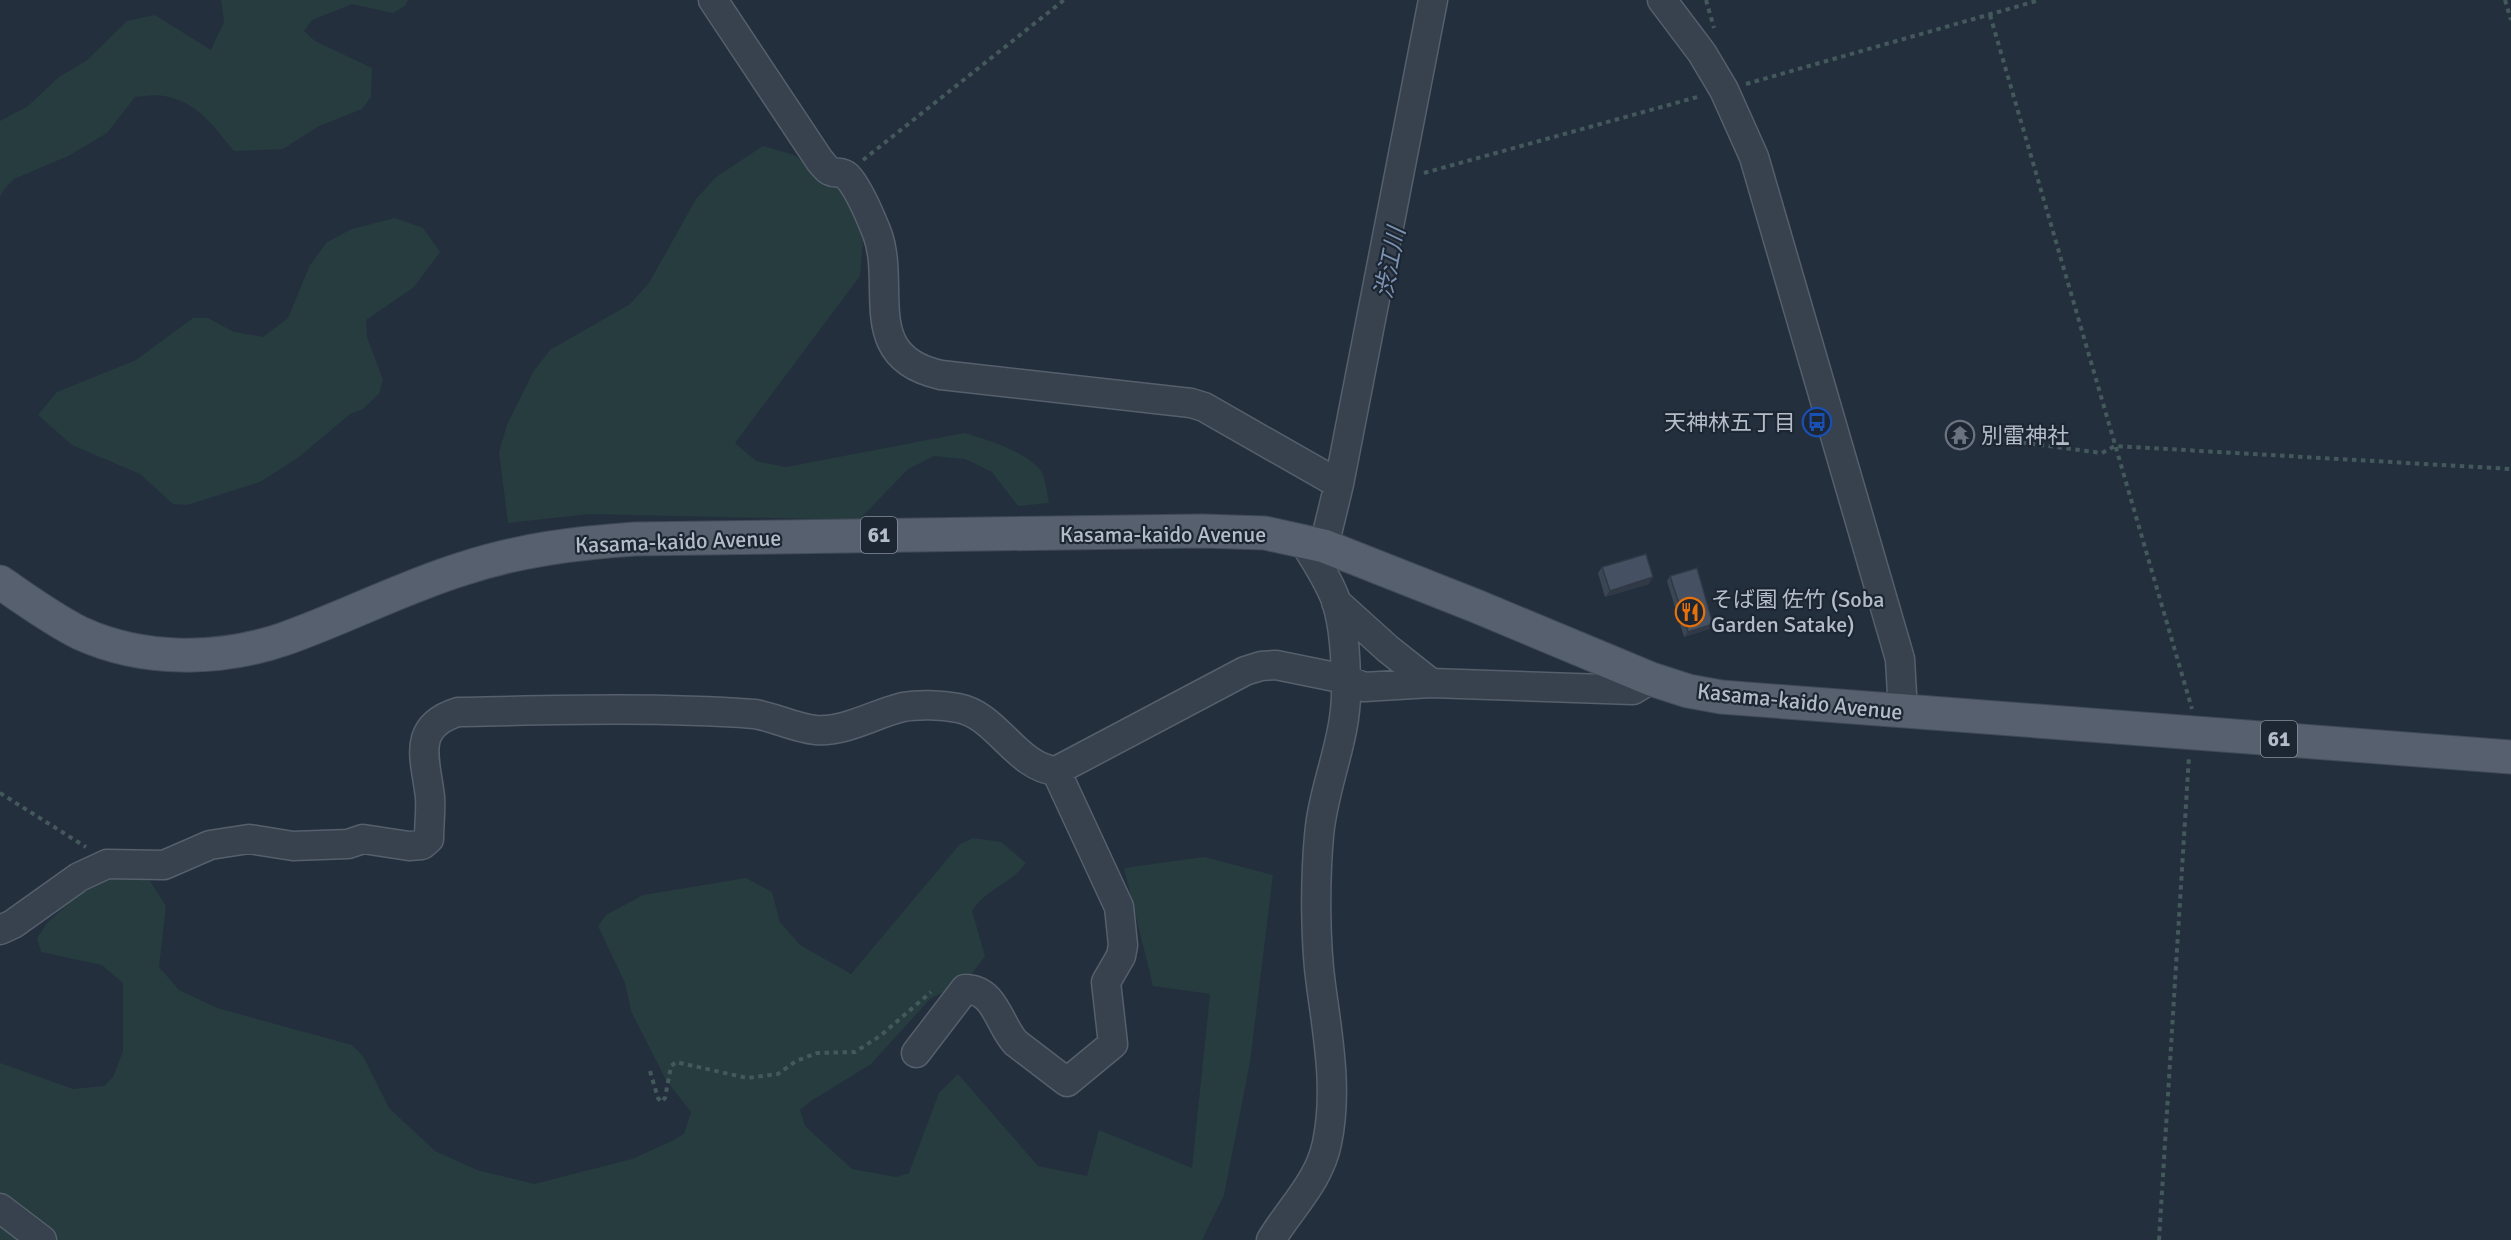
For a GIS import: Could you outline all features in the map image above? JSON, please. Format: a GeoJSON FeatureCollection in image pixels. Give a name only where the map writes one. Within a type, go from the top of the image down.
{"type":"FeatureCollection","features":[{"type":"Feature","properties":{"kind":"main road","name":"Kasama-kaido Avenue"},"geometry":{"type":"LineString","coordinates":[[0,582],[35,607],[81,633],[127,648],[205,655],[283,639],[471,566],[512,554],[574,543],[635,539],[1202,531],[1265,533],[1313,543],[1465,602],[1651,679],[1688,691],[1721,697],[2511,757]]}},
{"type":"Feature","properties":{"kind":"street"},"geometry":{"type":"LineString","coordinates":[[713,0],[820,161],[829,171],[845,174],[865,207],[880,244],[887,330],[896,348],[913,366],[941,375],[1191,403],[1204,407],[1339,484]]}},
{"type":"Feature","properties":{"kind":"street"},"geometry":{"type":"LineString","coordinates":[[1271,1240],[1322,1165],[1327,1142],[1332,1088],[1326,1014],[1321,984],[1318,836],[1323,804],[1342,730],[1345,679],[1336,602],[1313,543],[1339,484],[1433,0]]}},
{"type":"Feature","properties":{"kind":"street"},"geometry":{"type":"LineString","coordinates":[[1662,0],[1702,53],[1724,90],[1762,181],[1900,659],[1903,712]]}},
{"type":"Feature","properties":{"kind":"street"},"geometry":{"type":"LineString","coordinates":[[1336,602],[1388,649],[1431,683]]}},
{"type":"Feature","properties":{"kind":"street"},"geometry":{"type":"LineString","coordinates":[[1056,771],[1245,671],[1261,666],[1276,665],[1345,679],[1364,687],[1431,683],[1633,690],[1651,679]]}},
{"type":"Feature","properties":{"kind":"street"},"geometry":{"type":"LineString","coordinates":[[0,930],[13,924],[79,877],[107,864],[164,865],[210,845],[249,839],[293,846],[348,844],[363,839],[409,846],[422,845],[429,839],[430,797],[423,762],[423,747],[434,724],[444,716],[458,712],[629,708],[757,714],[786,725],[817,730],[850,725],[906,706],[959,708],[975,715],[1033,763],[1056,771],[1119,907],[1123,945],[1121,956],[1106,982],[1113,1044],[1067,1082],[1010,1036],[996,1007],[986,997],[965,989],[916,1053]]}},
{"type":"Feature","properties":{"kind":"street"},"geometry":{"type":"LineString","coordinates":[[0,1208],[42,1240]]}},
{"type":"Feature","properties":{"kind":"path"},"geometry":{"type":"LineString","coordinates":[[845,174],[1064,0]]}},
{"type":"Feature","properties":{"kind":"path"},"geometry":{"type":"LineString","coordinates":[[1424,173],[2040,0]]}},
{"type":"Feature","properties":{"kind":"path"},"geometry":{"type":"LineString","coordinates":[[2505,0],[2511,20]]}},
{"type":"Feature","properties":{"kind":"path"},"geometry":{"type":"LineString","coordinates":[[1990,15],[2192,710],[2159,1240]]}},
{"type":"Feature","properties":{"kind":"path"},"geometry":{"type":"LineString","coordinates":[[1995,439],[2102,453],[2115,446],[2511,469]]}},
{"type":"Feature","properties":{"kind":"path"},"geometry":{"type":"LineString","coordinates":[[0,793],[92,851]]}},
{"type":"Feature","properties":{"kind":"path"},"geometry":{"type":"LineString","coordinates":[[650,1071],[661,1102],[665,1098],[671,1066],[675,1062],[747,1078],[778,1074],[796,1061],[817,1053],[855,1052],[880,1036],[936,988],[946,984],[965,989]]}},
{"type":"Feature","properties":{"kind":"green space"},"geometry":{"type":"Polygon","coordinates":[[[221,0],[408,0],[405,6],[393,13],[352,4],[312,20],[304,31],[315,41],[372,68],[371,97],[362,109],[319,126],[283,149],[234,151],[212,124],[196,109],[176,99],[161,95],[135,97],[107,133],[68,156],[14,179],[0,197],[0,121],[28,106],[59,77],[86,61],[127,21],[155,15],[211,50],[224,22],[221,0]]]}},
{"type":"Feature","properties":{"kind":"green space"},"geometry":{"type":"Polygon","coordinates":[[[763,146],[794,155],[835,185],[856,208],[864,229],[860,276],[735,443],[756,461],[786,467],[964,433],[1005,447],[1035,464],[1043,474],[1049,503],[1018,506],[992,472],[965,459],[934,456],[908,469],[859,520],[589,514],[508,523],[499,452],[507,425],[533,372],[550,350],[630,304],[649,283],[696,199],[716,177],[763,146]]]}},
{"type":"Feature","properties":{"kind":"green space"},"geometry":{"type":"Polygon","coordinates":[[[395,218],[423,228],[440,252],[414,287],[366,320],[367,337],[383,380],[379,394],[363,409],[350,414],[299,457],[260,482],[187,505],[173,504],[140,474],[72,445],[38,415],[57,392],[136,360],[193,318],[208,318],[234,332],[263,337],[288,318],[310,265],[327,242],[352,229],[395,218]]]}},
{"type":"Feature","properties":{"kind":"green space"},"geometry":{"type":"Polygon","coordinates":[[[973,838],[1001,842],[1026,863],[1013,877],[978,903],[972,911],[985,956],[968,979],[930,999],[871,1064],[800,1110],[805,1126],[852,1169],[896,1177],[909,1173],[939,1093],[958,1074],[1038,1166],[1087,1176],[1099,1130],[1192,1168],[1210,994],[1153,986],[1124,868],[1204,857],[1273,875],[1250,1062],[1224,1195],[1202,1240],[0,1240],[0,1063],[73,1089],[104,1086],[113,1077],[123,1051],[123,983],[102,965],[41,952],[37,938],[47,923],[79,894],[119,875],[150,881],[166,906],[159,967],[179,990],[217,1008],[352,1045],[363,1056],[389,1108],[435,1151],[477,1170],[534,1184],[632,1159],[672,1141],[684,1134],[691,1112],[666,1080],[631,1011],[625,983],[598,926],[606,915],[643,895],[746,878],[772,892],[780,922],[800,945],[851,974],[960,844],[973,838]]]}},
{"type":"Feature","properties":{"kind":"building"},"geometry":{"type":"Polygon","coordinates":[[[1646,554],[1653,577],[1610,591],[1602,567],[1646,554]]]}},
{"type":"Feature","properties":{"kind":"building"},"geometry":{"type":"Polygon","coordinates":[[[1697,568],[1713,624],[1688,632],[1670,576],[1697,568]]]}},
{"type":"Feature","properties":{"kind":"place","name":"天神林五丁目"},"geometry":{"type":"Point","coordinates":[1817,422]}},
{"type":"Feature","properties":{"kind":"place","name":"別雷神社"},"geometry":{"type":"Point","coordinates":[1960,435]}},
{"type":"Feature","properties":{"kind":"place","name":"そば園 佐竹 (Soba Garden Satake)"},"geometry":{"type":"Point","coordinates":[1690,612]}},
{"type":"Feature","properties":{"kind":"water label","name":"渋江川"},"geometry":{"type":"Point","coordinates":[1390,263]}}]}
